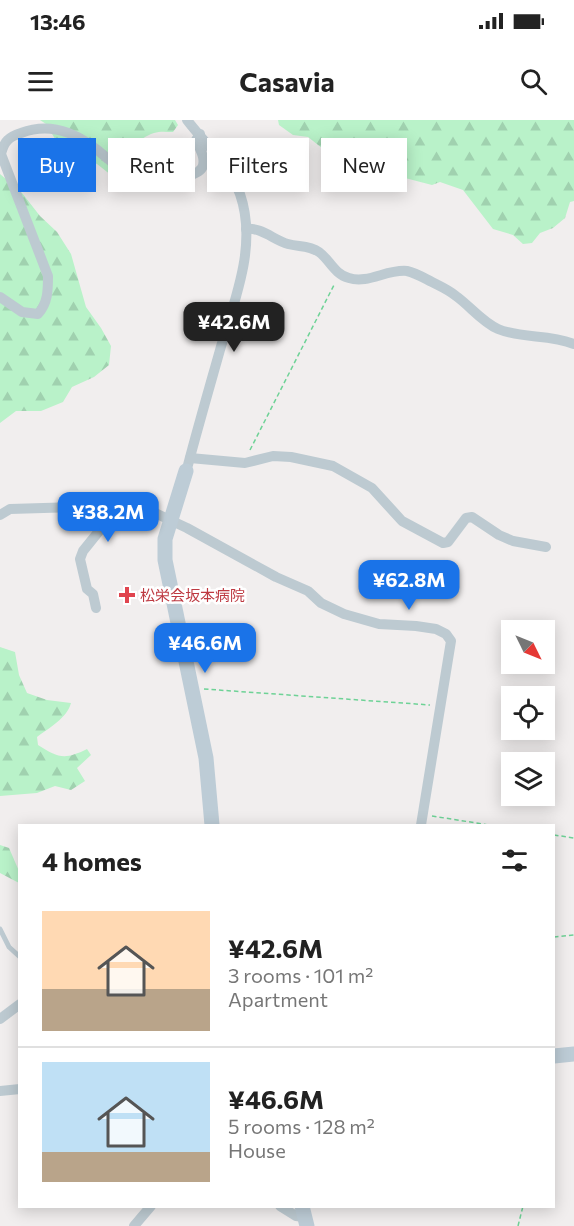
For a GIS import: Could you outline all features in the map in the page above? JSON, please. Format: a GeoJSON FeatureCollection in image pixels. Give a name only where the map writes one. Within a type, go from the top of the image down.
{"type":"FeatureCollection","features":[{"type":"Feature","properties":{"kind":"street"},"geometry":{"type":"LineString","coordinates":[[187,120],[224,163],[232,177],[240,194],[246,229],[243,269],[165,539],[165,560],[206,758],[212,824]]}},
{"type":"Feature","properties":{"kind":"street"},"geometry":{"type":"LineString","coordinates":[[0,297],[22,312],[38,314],[45,306],[48,290],[48,276],[1,154],[4,142],[10,137],[28,130],[54,129],[73,133],[88,141],[128,176],[136,179],[188,176],[197,173],[204,158],[196,140],[200,134]]}},
{"type":"Feature","properties":{"kind":"street"},"geometry":{"type":"LineString","coordinates":[[246,229],[254,228],[290,245],[306,246],[316,250],[339,274],[360,280],[394,272],[407,272],[421,276],[455,295],[488,324],[500,330],[516,334],[560,338],[574,344]]}},
{"type":"Feature","properties":{"kind":"street"},"geometry":{"type":"LineString","coordinates":[[188,465],[245,463],[273,456],[291,457],[333,466],[372,488],[402,521],[443,543],[448,542],[466,518],[472,517],[499,536],[546,547]]}},
{"type":"Feature","properties":{"kind":"street"},"geometry":{"type":"LineString","coordinates":[[0,515],[10,509],[110,506],[116,510]]}},
{"type":"Feature","properties":{"kind":"street"},"geometry":{"type":"LineString","coordinates":[[96,608],[93,594],[87,589],[80,559],[83,551],[116,510],[122,506],[138,506],[308,591],[321,603],[344,614],[379,624],[417,626],[436,629],[446,634],[451,641],[422,820]]}},
{"type":"Feature","properties":{"kind":"street"},"geometry":{"type":"LineString","coordinates":[[0,1019],[18,1006]]}},
{"type":"Feature","properties":{"kind":"street"},"geometry":{"type":"LineString","coordinates":[[555,1056],[574,1054]]}},
{"type":"Feature","properties":{"kind":"street"},"geometry":{"type":"LineString","coordinates":[[0,1091],[18,1089]]}},
{"type":"Feature","properties":{"kind":"street"},"geometry":{"type":"LineString","coordinates":[[134,1226],[149,1208]]}},
{"type":"Feature","properties":{"kind":"street"},"geometry":{"type":"LineString","coordinates":[[283,1208],[296,1216],[304,1216]]}},
{"type":"Feature","properties":{"kind":"lane"},"geometry":{"type":"LineString","coordinates":[[0,928],[9,946],[18,955]]}},
{"type":"Feature","properties":{"kind":"path"},"geometry":{"type":"LineString","coordinates":[[245,463],[339,274]]}},
{"type":"Feature","properties":{"kind":"path"},"geometry":{"type":"LineString","coordinates":[[192,691],[199,688],[440,706]]}},
{"type":"Feature","properties":{"kind":"path"},"geometry":{"type":"LineString","coordinates":[[422,820],[476,824]]}},
{"type":"Feature","properties":{"kind":"path"},"geometry":{"type":"LineString","coordinates":[[555,835],[574,838]]}},
{"type":"Feature","properties":{"kind":"path"},"geometry":{"type":"LineString","coordinates":[[555,938],[574,935]]}},
{"type":"Feature","properties":{"kind":"path"},"geometry":{"type":"LineString","coordinates":[[518,1226],[522,1208]]}},
{"type":"Feature","properties":{"kind":"green space"},"geometry":{"type":"Polygon","coordinates":[[[40,120],[175,120],[178,125],[173,132],[154,133],[144,138],[108,138],[108,173],[96,164],[96,138],[55,138],[46,124],[40,120]]]}},
{"type":"Feature","properties":{"kind":"green space"},"geometry":{"type":"Polygon","coordinates":[[[278,120],[574,120],[574,201],[570,202],[565,218],[553,228],[540,233],[532,243],[523,244],[513,235],[493,229],[463,190],[440,182],[432,185],[407,179],[407,138],[321,138],[321,147],[308,137],[293,135],[279,125],[278,120]]]}},
{"type":"Feature","properties":{"kind":"green space"},"geometry":{"type":"Polygon","coordinates":[[[0,174],[18,192],[22,193],[40,216],[57,232],[71,254],[86,307],[111,346],[109,365],[94,377],[72,387],[63,402],[41,411],[16,411],[0,423],[0,174]]]}},
{"type":"Feature","properties":{"kind":"green space"},"geometry":{"type":"Polygon","coordinates":[[[0,647],[15,652],[19,675],[27,693],[47,700],[71,703],[62,718],[37,737],[38,745],[56,755],[73,755],[87,749],[91,755],[77,768],[85,781],[71,790],[55,786],[37,793],[0,796],[0,647]]]}},
{"type":"Feature","properties":{"kind":"green space"},"geometry":{"type":"Polygon","coordinates":[[[0,845],[9,848],[18,869],[18,882],[0,873],[0,845]]]}},
{"type":"Feature","properties":{"kind":"place","name":"松栄会坂本病院"},"geometry":{"type":"Point","coordinates":[127,595]}}]}
